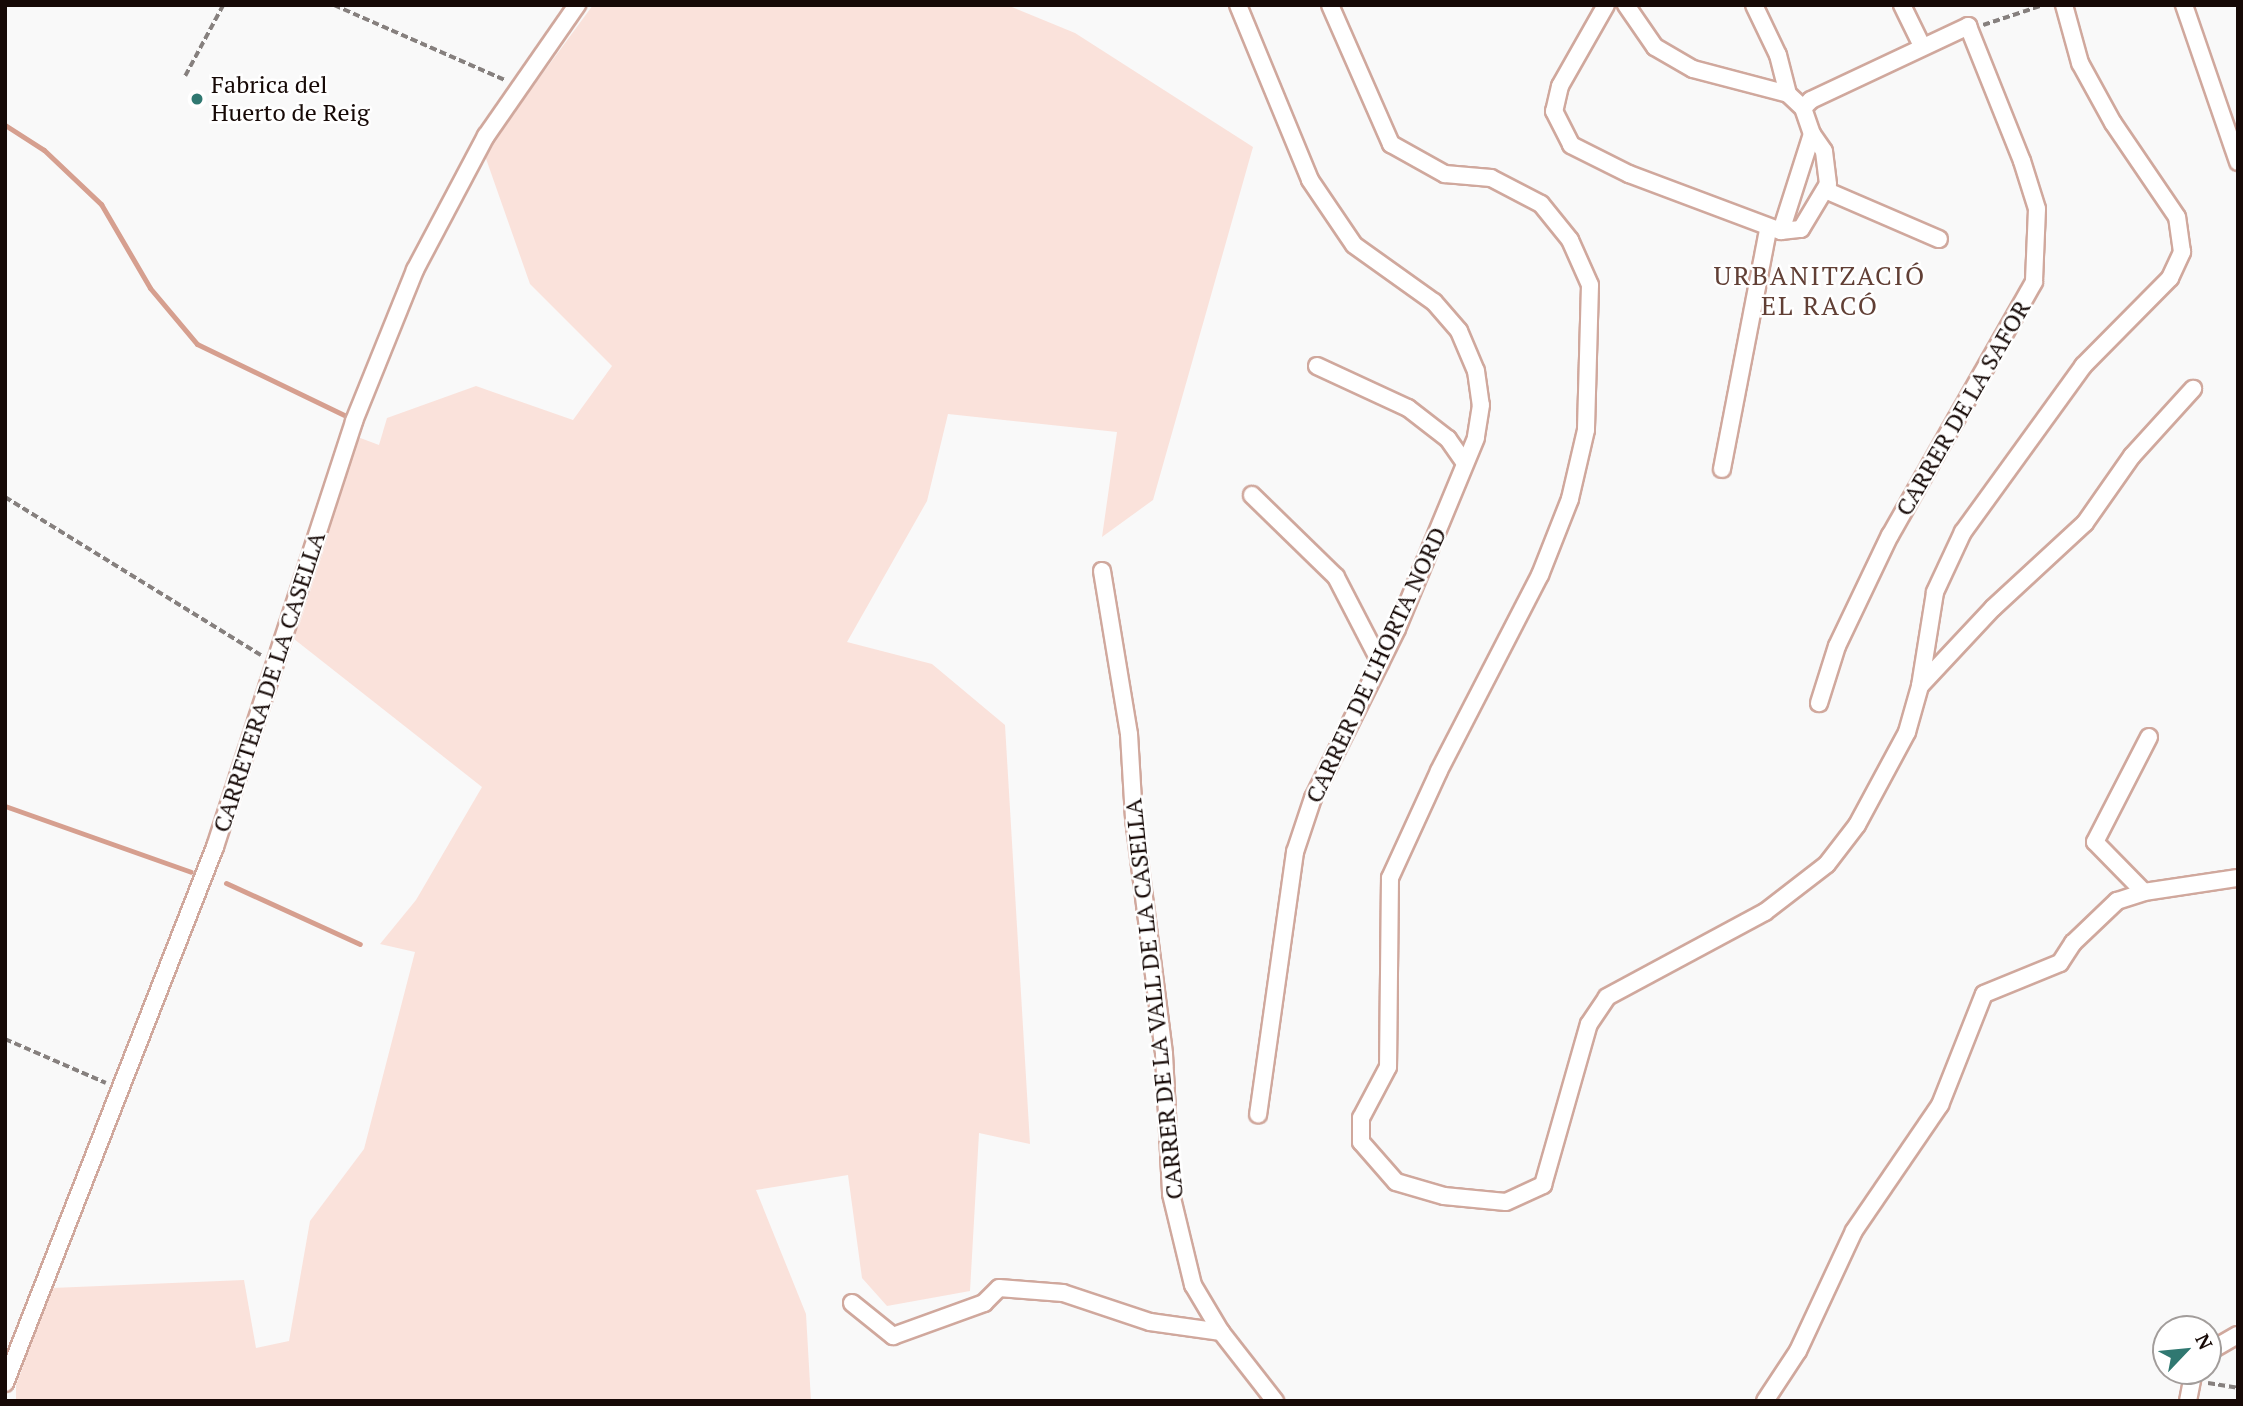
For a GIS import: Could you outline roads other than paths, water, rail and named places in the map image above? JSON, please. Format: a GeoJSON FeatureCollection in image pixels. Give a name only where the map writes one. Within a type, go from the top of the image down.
{"type":"FeatureCollection","features":[{"type":"Feature","properties":{"kind":"street","name":"CARRETERA DE LA CASELLA"},"geometry":{"type":"LineString","coordinates":[[5,1383],[215,847],[354,421],[415,270],[486,136],[577,5]]}},
{"type":"Feature","properties":{"kind":"street","name":"CARRER DE L'HORTA NORD"},"geometry":{"type":"LineString","coordinates":[[1238,5],[1310,180],[1354,245],[1434,302],[1460,331],[1476,370],[1481,405],[1476,438],[1380,662],[1313,798],[1295,852],[1258,1114]]}},
{"type":"Feature","properties":{"kind":"street"},"geometry":{"type":"LineString","coordinates":[[1330,5],[1391,144],[1445,174],[1491,178],[1541,204],[1570,240],[1590,285],[1586,430],[1570,499],[1540,576],[1439,771],[1390,878],[1388,1067],[1361,1118],[1362,1142],[1377,1165],[1396,1182],[1444,1196],[1506,1202],[1543,1185],[1589,1024],[1607,997],[1765,912],[1827,864],[1857,825],[1907,732],[1920,687],[1935,592],[1963,532],[2083,366],[2170,278],[2182,252],[2178,217],[2113,123],[2080,62],[2064,5]]}},
{"type":"Feature","properties":{"kind":"street"},"geometry":{"type":"LineString","coordinates":[[1606,5],[1560,86],[1554,111],[1571,145],[1629,174],[1775,230],[1801,229],[1825,190],[1824,151],[1812,134],[1803,108],[1788,94],[1693,69],[1655,47],[1626,5]]}},
{"type":"Feature","properties":{"kind":"street"},"geometry":{"type":"LineString","coordinates":[[1754,5],[1778,55],[1788,94]]}},
{"type":"Feature","properties":{"kind":"street"},"geometry":{"type":"LineString","coordinates":[[1803,108],[1922,46],[1902,5]]}},
{"type":"Feature","properties":{"kind":"street"},"geometry":{"type":"LineString","coordinates":[[2184,5],[2238,162]]}},
{"type":"Feature","properties":{"kind":"street","name":"CARRER DE LA SAFOR"},"geometry":{"type":"LineString","coordinates":[[1819,703],[1837,646],[1880,555],[2034,282],[2037,209],[1974,26],[1922,46]]}},
{"type":"Feature","properties":{"kind":"street"},"geometry":{"type":"LineString","coordinates":[[1723,469],[1775,230],[1812,134]]}},
{"type":"Feature","properties":{"kind":"street"},"geometry":{"type":"LineString","coordinates":[[1825,190],[1938,239]]}},
{"type":"Feature","properties":{"kind":"street"},"geometry":{"type":"LineString","coordinates":[[1317,366],[1408,408],[1448,439],[1464,462]]}},
{"type":"Feature","properties":{"kind":"street"},"geometry":{"type":"LineString","coordinates":[[1920,687],[1993,608],[2085,523],[2132,456],[2193,389]]}},
{"type":"Feature","properties":{"kind":"street"},"geometry":{"type":"LineString","coordinates":[[1252,495],[1336,577],[1380,662]]}},
{"type":"Feature","properties":{"kind":"street","name":"CARRER DE LA VALL DE LA CASELLA"},"geometry":{"type":"LineString","coordinates":[[1102,571],[1129,734],[1134,819],[1164,1054],[1171,1194],[1194,1284],[1221,1332],[1275,1401]]}},
{"type":"Feature","properties":{"kind":"street"},"geometry":{"type":"LineString","coordinates":[[2144,892],[2095,842],[2149,737]]}},
{"type":"Feature","properties":{"kind":"street"},"geometry":{"type":"LineString","coordinates":[[1765,1401],[1798,1351],[1854,1231],[1940,1105],[1984,995],[2060,963],[2073,943],[2117,901],[2144,892],[2238,878]]}},
{"type":"Feature","properties":{"kind":"street"},"geometry":{"type":"LineString","coordinates":[[852,1303],[893,1336],[984,1303],[999,1288],[1063,1293],[1150,1322],[1221,1332]]}},
{"type":"Feature","properties":{"kind":"street"},"geometry":{"type":"LineString","coordinates":[[2222,1344],[2238,1335]]}},
{"type":"Feature","properties":{"kind":"waterway"},"geometry":{"type":"LineString","coordinates":[[5,125],[44,150],[101,204],[150,288],[197,344],[352,419]]}},
{"type":"Feature","properties":{"kind":"waterway"},"geometry":{"type":"LineString","coordinates":[[5,806],[191,872]]}},
{"type":"Feature","properties":{"kind":"waterway"},"geometry":{"type":"LineString","coordinates":[[226,883],[360,944]]}},
{"type":"Feature","properties":{"kind":"place","name":"Fabrica del Huerto de Reig"},"geometry":{"type":"Point","coordinates":[197,99]}},
{"type":"Feature","properties":{"kind":"district","name":"URBANITZACIÓ EL RACÓ"},"geometry":{"type":"Point","coordinates":[1820,291]}}]}
